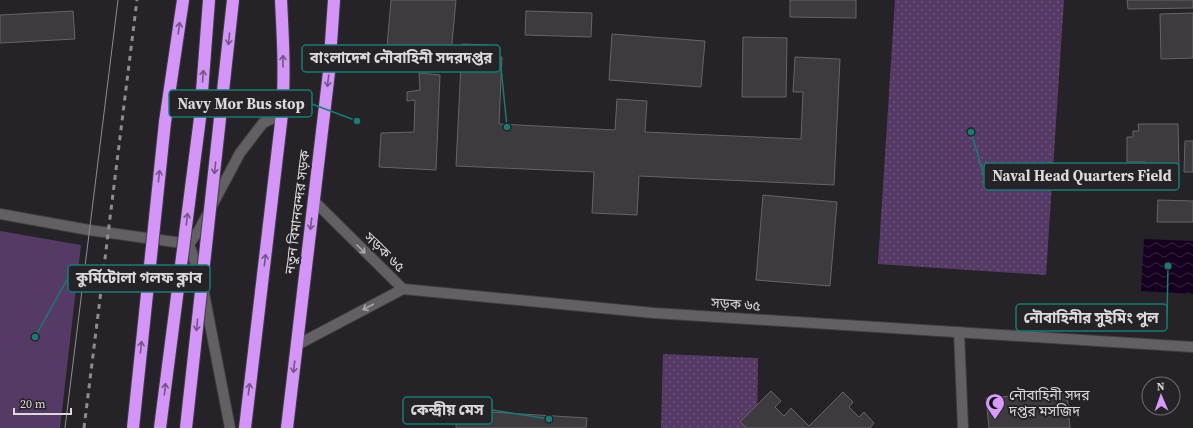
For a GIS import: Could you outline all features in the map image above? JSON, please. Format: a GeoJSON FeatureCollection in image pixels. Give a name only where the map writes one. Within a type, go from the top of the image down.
{"type":"FeatureCollection","features":[{"type":"Feature","properties":{"kind":"highway"},"geometry":{"type":"LineString","coordinates":[[133,428],[165,122],[183,0]]}},
{"type":"Feature","properties":{"kind":"highway"},"geometry":{"type":"LineString","coordinates":[[160,428],[200,118],[208,0]]}},
{"type":"Feature","properties":{"kind":"highway"},"geometry":{"type":"LineString","coordinates":[[186,428],[233,0]]}},
{"type":"Feature","properties":{"kind":"highway","name":"নতুন বিমানবন্দর সড়ক"},"geometry":{"type":"LineString","coordinates":[[245,428],[282,114],[284,68],[281,0]]}},
{"type":"Feature","properties":{"kind":"highway","name":"নতুন বিমানবন্দর সড়ক"},"geometry":{"type":"LineString","coordinates":[[287,428],[329,72],[334,0]]}},
{"type":"Feature","properties":{"kind":"street"},"geometry":{"type":"LineString","coordinates":[[189,244],[199,230],[240,152],[263,123],[282,114]]}},
{"type":"Feature","properties":{"kind":"street","name":"সড়ক ৬৫"},"geometry":{"type":"LineString","coordinates":[[314,201],[403,289],[654,313],[1193,347]]}},
{"type":"Feature","properties":{"kind":"street"},"geometry":{"type":"LineString","coordinates":[[0,214],[89,230],[189,244]]}},
{"type":"Feature","properties":{"kind":"street"},"geometry":{"type":"LineString","coordinates":[[189,244],[202,283],[230,428]]}},
{"type":"Feature","properties":{"kind":"street"},"geometry":{"type":"LineString","coordinates":[[297,345],[403,289]]}},
{"type":"Feature","properties":{"kind":"street"},"geometry":{"type":"LineString","coordinates":[[959,332],[963,428]]}},
{"type":"Feature","properties":{"kind":"shaded area"},"geometry":{"type":"Polygon","coordinates":[[[895,0],[1064,0],[1046,275],[878,264],[895,0]]]}},
{"type":"Feature","properties":{"kind":"shaded area"},"geometry":{"type":"Polygon","coordinates":[[[0,231],[81,245],[60,428],[0,428],[0,231]]]}},
{"type":"Feature","properties":{"kind":"shaded area"},"geometry":{"type":"Polygon","coordinates":[[[663,354],[758,358],[757,428],[661,428],[663,354]]]}},
{"type":"Feature","properties":{"kind":"water"},"geometry":{"type":"Polygon","coordinates":[[[1144,239],[1193,241],[1193,294],[1141,291],[1144,239]]]}},
{"type":"Feature","properties":{"kind":"building"},"geometry":{"type":"Polygon","coordinates":[[[391,0],[456,0],[450,64],[386,58],[391,0]]]}},
{"type":"Feature","properties":{"kind":"building"},"geometry":{"type":"Polygon","coordinates":[[[790,0],[856,0],[856,18],[790,17],[790,0]]]}},
{"type":"Feature","properties":{"kind":"building"},"geometry":{"type":"Polygon","coordinates":[[[1127,0],[1193,0],[1193,8],[1128,9],[1127,0]]]}},
{"type":"Feature","properties":{"kind":"building"},"geometry":{"type":"Polygon","coordinates":[[[73,11],[75,39],[0,43],[0,15],[73,11]]]}},
{"type":"Feature","properties":{"kind":"building"},"geometry":{"type":"Polygon","coordinates":[[[526,11],[592,13],[591,37],[525,35],[526,11]]]}},
{"type":"Feature","properties":{"kind":"building"},"geometry":{"type":"Polygon","coordinates":[[[1193,13],[1193,58],[1161,59],[1160,14],[1193,13]]]}},
{"type":"Feature","properties":{"kind":"building"},"geometry":{"type":"Polygon","coordinates":[[[612,34],[705,41],[701,87],[609,80],[612,34]]]}},
{"type":"Feature","properties":{"kind":"building"},"geometry":{"type":"Polygon","coordinates":[[[743,37],[787,38],[786,97],[742,97],[743,37]]]}},
{"type":"Feature","properties":{"kind":"building"},"geometry":{"type":"Polygon","coordinates":[[[462,44],[488,45],[488,56],[502,57],[499,124],[615,130],[617,99],[647,101],[645,132],[801,139],[803,92],[793,92],[795,57],[840,59],[834,185],[639,176],[637,215],[592,213],[594,172],[456,166],[462,44]]]}},
{"type":"Feature","properties":{"kind":"building"},"geometry":{"type":"Polygon","coordinates":[[[419,73],[440,75],[436,170],[379,167],[381,133],[414,132],[415,100],[407,101],[407,92],[420,90],[419,73]]]}},
{"type":"Feature","properties":{"kind":"building"},"geometry":{"type":"Polygon","coordinates":[[[1138,124],[1178,124],[1179,165],[1144,165],[1145,162],[1127,162],[1127,137],[1133,137],[1133,131],[1139,131],[1138,124]]]}},
{"type":"Feature","properties":{"kind":"building"},"geometry":{"type":"Polygon","coordinates":[[[1185,141],[1193,141],[1193,172],[1184,172],[1185,141]]]}},
{"type":"Feature","properties":{"kind":"building"},"geometry":{"type":"Polygon","coordinates":[[[763,195],[837,202],[830,286],[756,280],[763,195]]]}},
{"type":"Feature","properties":{"kind":"building"},"geometry":{"type":"Polygon","coordinates":[[[1158,200],[1193,201],[1193,222],[1157,222],[1158,200]]]}},
{"type":"Feature","properties":{"kind":"building"},"geometry":{"type":"Polygon","coordinates":[[[771,391],[781,401],[775,407],[784,416],[791,408],[809,426],[843,392],[853,402],[849,407],[859,417],[864,412],[874,423],[870,428],[747,428],[740,422],[771,391]]]}},
{"type":"Feature","properties":{"kind":"building"},"geometry":{"type":"Polygon","coordinates":[[[1067,392],[1070,428],[989,428],[986,398],[1067,392]]]}},
{"type":"Feature","properties":{"kind":"building"},"geometry":{"type":"Polygon","coordinates":[[[457,410],[587,418],[586,428],[456,428],[457,410]]]}},
{"type":"Feature","properties":{"kind":"tram line"},"geometry":{"type":"LineString","coordinates":[[65,428],[118,0]]}},
{"type":"Feature","properties":{"kind":"railway"},"geometry":{"type":"LineString","coordinates":[[84,428],[137,0]]}},
{"type":"Feature","properties":{"kind":"place","name":"Navy Mor Bus stop"},"geometry":{"type":"Point","coordinates":[357,121]}},
{"type":"Feature","properties":{"kind":"place","name":"বাংলাদেশ নৌবাহিনী সদরদপ্তর"},"geometry":{"type":"Point","coordinates":[507,127]}},
{"type":"Feature","properties":{"kind":"place","name":"Naval Head Quarters Field"},"geometry":{"type":"Point","coordinates":[971,132]}},
{"type":"Feature","properties":{"kind":"place","name":"নৌবাহিনীর সুইমিং পুল"},"geometry":{"type":"Point","coordinates":[1168,266]}},
{"type":"Feature","properties":{"kind":"place","name":"কুর্মিটোলা গলফ ক্লাব"},"geometry":{"type":"Point","coordinates":[35,337]}},
{"type":"Feature","properties":{"kind":"place","name":"কেন্দ্রীয় মেস"},"geometry":{"type":"Point","coordinates":[549,419]}},
{"type":"Feature","properties":{"kind":"place","name":"নৌবাহিনী সদর দপ্তর মসজিদ"},"geometry":{"type":"Point","coordinates":[995,420]}}]}
